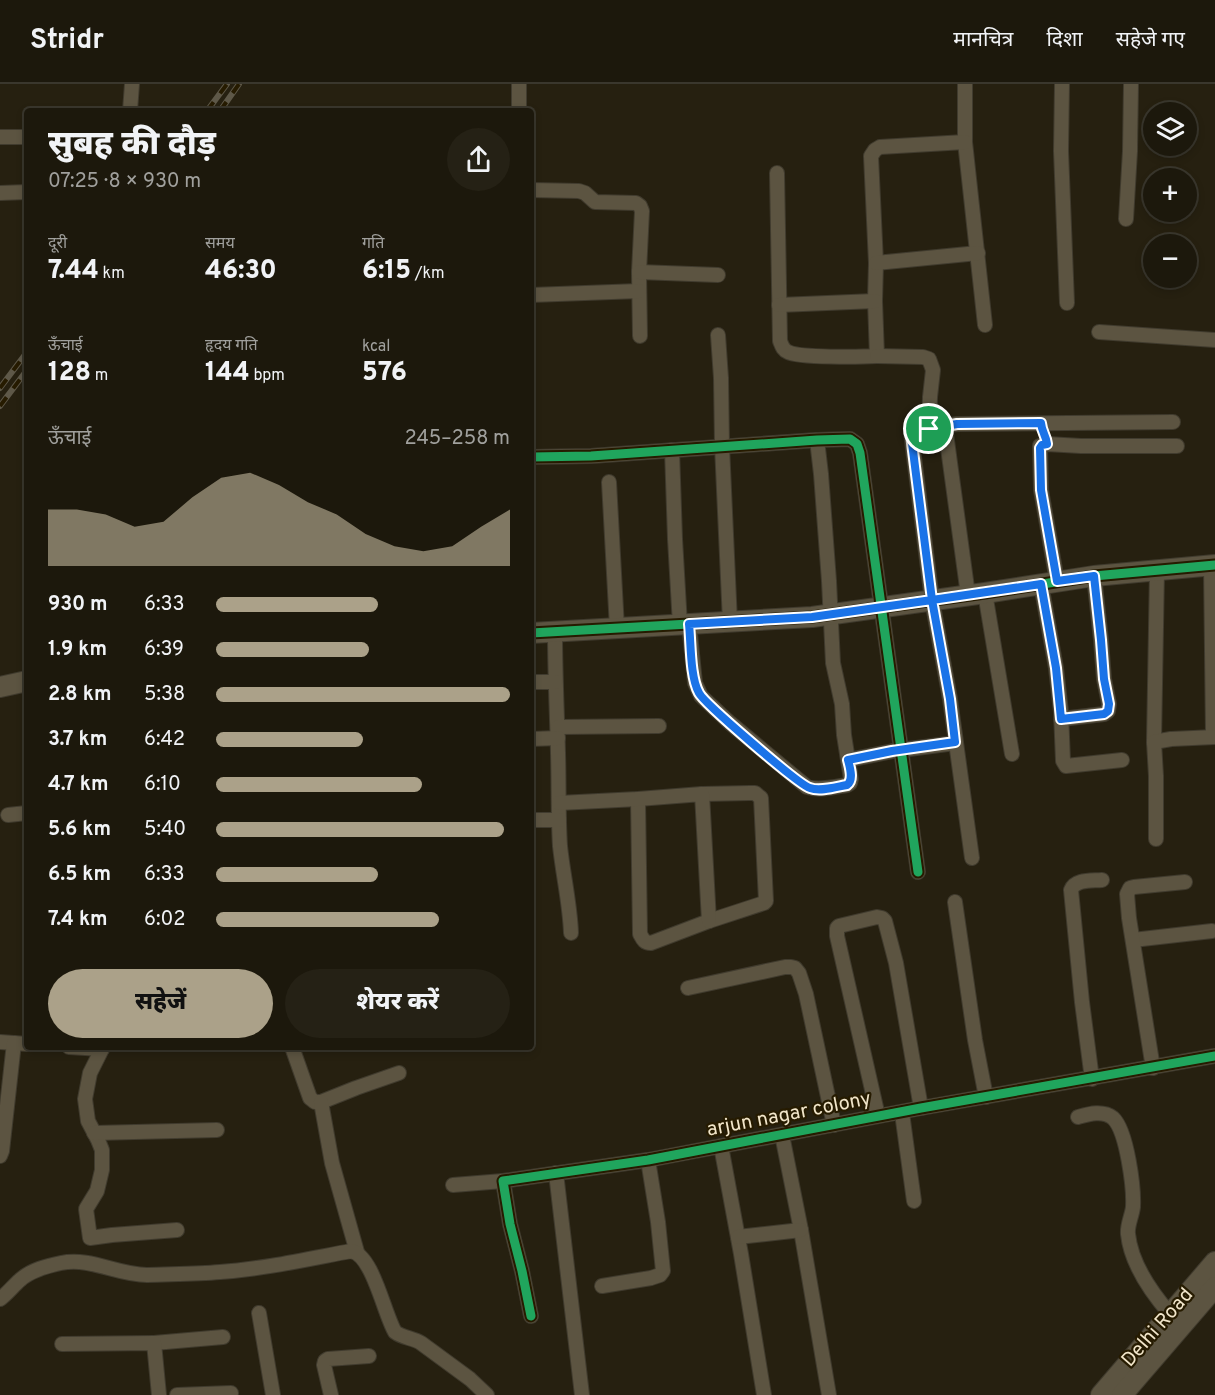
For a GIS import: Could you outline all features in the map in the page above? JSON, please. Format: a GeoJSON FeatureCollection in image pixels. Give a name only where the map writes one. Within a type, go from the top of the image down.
{"type":"FeatureCollection","features":[{"type":"Feature","properties":{"kind":"street"},"geometry":{"type":"LineString","coordinates":[[130,108],[132,84]]}},
{"type":"Feature","properties":{"kind":"street"},"geometry":{"type":"LineString","coordinates":[[519,84],[519,108]]}},
{"type":"Feature","properties":{"kind":"street"},"geometry":{"type":"LineString","coordinates":[[965,84],[965,142],[985,325]]}},
{"type":"Feature","properties":{"kind":"street"},"geometry":{"type":"LineString","coordinates":[[1062,84],[1061,151],[1067,303]]}},
{"type":"Feature","properties":{"kind":"street"},"geometry":{"type":"LineString","coordinates":[[1126,219],[1131,84]]}},
{"type":"Feature","properties":{"kind":"street"},"geometry":{"type":"LineString","coordinates":[[0,137],[24,137]]}},
{"type":"Feature","properties":{"kind":"street"},"geometry":{"type":"LineString","coordinates":[[877,357],[876,263],[871,156],[880,147],[965,142]]}},
{"type":"Feature","properties":{"kind":"street"},"geometry":{"type":"LineString","coordinates":[[777,173],[778,305],[780,341],[783,349],[789,353],[813,355],[929,359],[933,370],[929,429]]}},
{"type":"Feature","properties":{"kind":"street"},"geometry":{"type":"LineString","coordinates":[[534,190],[579,191],[595,202],[638,204],[642,211],[639,272],[640,336]]}},
{"type":"Feature","properties":{"kind":"street"},"geometry":{"type":"LineString","coordinates":[[0,193],[24,192]]}},
{"type":"Feature","properties":{"kind":"street"},"geometry":{"type":"LineString","coordinates":[[876,263],[978,253]]}},
{"type":"Feature","properties":{"kind":"street"},"geometry":{"type":"LineString","coordinates":[[639,272],[718,275]]}},
{"type":"Feature","properties":{"kind":"street"},"geometry":{"type":"LineString","coordinates":[[534,295],[639,291]]}},
{"type":"Feature","properties":{"kind":"street"},"geometry":{"type":"LineString","coordinates":[[778,305],[875,301]]}},
{"type":"Feature","properties":{"kind":"street"},"geometry":{"type":"LineString","coordinates":[[1099,332],[1215,340]]}},
{"type":"Feature","properties":{"kind":"street"},"geometry":{"type":"LineString","coordinates":[[718,335],[722,378],[722,446],[730,622]]}},
{"type":"Feature","properties":{"kind":"street"},"geometry":{"type":"LineString","coordinates":[[972,858],[950,699],[932,600],[911,435],[913,431],[977,423],[1146,424],[1173,422]]}},
{"type":"Feature","properties":{"kind":"street"},"geometry":{"type":"LineString","coordinates":[[1041,423],[1047,444]]}},
{"type":"Feature","properties":{"kind":"street"},"geometry":{"type":"LineString","coordinates":[[945,426],[976,594],[1012,754]]}},
{"type":"Feature","properties":{"kind":"street"},"geometry":{"type":"LineString","coordinates":[[534,457],[591,456],[817,440],[850,439],[857,444],[918,872]]}},
{"type":"Feature","properties":{"kind":"street"},"geometry":{"type":"LineString","coordinates":[[672,450],[675,540],[685,625],[698,691],[730,723],[795,778],[814,789],[847,785],[851,779],[842,723],[842,704],[833,663],[829,581],[817,440]]}},
{"type":"Feature","properties":{"kind":"street"},"geometry":{"type":"LineString","coordinates":[[1122,760],[1066,766],[1063,761],[1041,490],[1040,448],[1047,444],[1177,446]]}},
{"type":"Feature","properties":{"kind":"street"},"geometry":{"type":"LineString","coordinates":[[609,482],[617,628]]}},
{"type":"Feature","properties":{"kind":"street"},"geometry":{"type":"LineString","coordinates":[[534,633],[812,617],[1094,576],[1213,566],[1214,737],[1154,742]]}},
{"type":"Feature","properties":{"kind":"street"},"geometry":{"type":"LineString","coordinates":[[1156,839],[1154,742],[1157,570]]}},
{"type":"Feature","properties":{"kind":"street"},"geometry":{"type":"LineString","coordinates":[[1061,719],[1104,714],[1109,708],[1094,576]]}},
{"type":"Feature","properties":{"kind":"street"},"geometry":{"type":"LineString","coordinates":[[555,633],[559,820],[562,866],[571,914],[572,933]]}},
{"type":"Feature","properties":{"kind":"street"},"geometry":{"type":"LineString","coordinates":[[0,687],[24,682]]}},
{"type":"Feature","properties":{"kind":"street"},"geometry":{"type":"LineString","coordinates":[[534,682],[555,682]]}},
{"type":"Feature","properties":{"kind":"street"},"geometry":{"type":"LineString","coordinates":[[534,738],[558,733],[659,726]]}},
{"type":"Feature","properties":{"kind":"street"},"geometry":{"type":"LineString","coordinates":[[848,760],[955,742]]}},
{"type":"Feature","properties":{"kind":"street"},"geometry":{"type":"LineString","coordinates":[[559,803],[755,793],[762,801],[766,901],[646,943],[642,939],[640,928],[639,799]]}},
{"type":"Feature","properties":{"kind":"street"},"geometry":{"type":"LineString","coordinates":[[702,794],[709,921]]}},
{"type":"Feature","properties":{"kind":"street"},"geometry":{"type":"LineString","coordinates":[[8,815],[24,813]]}},
{"type":"Feature","properties":{"kind":"street"},"geometry":{"type":"LineString","coordinates":[[534,820],[559,820]]}},
{"type":"Feature","properties":{"kind":"street"},"geometry":{"type":"LineString","coordinates":[[1092,1078],[1071,890],[1077,882],[1102,880]]}},
{"type":"Feature","properties":{"kind":"street"},"geometry":{"type":"LineString","coordinates":[[1153,1068],[1127,894],[1130,888],[1185,882]]}},
{"type":"Feature","properties":{"kind":"street"},"geometry":{"type":"LineString","coordinates":[[954,902],[986,1097]]}},
{"type":"Feature","properties":{"kind":"street"},"geometry":{"type":"LineString","coordinates":[[878,1116],[837,936],[839,926],[877,917],[885,921],[896,963],[921,1108]]}},
{"type":"Feature","properties":{"kind":"street"},"geometry":{"type":"LineString","coordinates":[[1133,940],[1212,931]]}},
{"type":"Feature","properties":{"kind":"street"},"geometry":{"type":"LineString","coordinates":[[688,988],[785,967],[795,968],[806,994],[834,1125]]}},
{"type":"Feature","properties":{"kind":"street"},"geometry":{"type":"LineString","coordinates":[[0,1156],[14,1043]]}},
{"type":"Feature","properties":{"kind":"street"},"geometry":{"type":"LineString","coordinates":[[86,1262],[90,1238],[86,1209],[97,1191],[102,1170],[102,1150],[86,1114],[86,1092],[90,1073],[101,1050]]}},
{"type":"Feature","properties":{"kind":"street"},"geometry":{"type":"LineString","coordinates":[[293,1050],[310,1098],[315,1102],[321,1102],[399,1073]]}},
{"type":"Feature","properties":{"kind":"street","name":"arjun nagar colony"},"geometry":{"type":"LineString","coordinates":[[453,1185],[503,1181],[648,1160],[921,1108],[1215,1056]]}},
{"type":"Feature","properties":{"kind":"street"},"geometry":{"type":"LineString","coordinates":[[321,1102],[332,1163],[357,1252],[369,1269],[395,1332],[421,1342],[470,1379],[487,1395]]}},
{"type":"Feature","properties":{"kind":"street"},"geometry":{"type":"LineString","coordinates":[[902,1113],[914,1200]]}},
{"type":"Feature","properties":{"kind":"street"},"geometry":{"type":"LineString","coordinates":[[1078,1117],[1094,1113],[1103,1114],[1112,1117],[1121,1128],[1132,1181],[1132,1209],[1128,1234],[1145,1281],[1170,1314]]}},
{"type":"Feature","properties":{"kind":"street"},"geometry":{"type":"LineString","coordinates":[[94,1133],[217,1130]]}},
{"type":"Feature","properties":{"kind":"street"},"geometry":{"type":"LineString","coordinates":[[782,1135],[829,1395]]}},
{"type":"Feature","properties":{"kind":"street"},"geometry":{"type":"LineString","coordinates":[[721,1146],[764,1395]]}},
{"type":"Feature","properties":{"kind":"street"},"geometry":{"type":"LineString","coordinates":[[602,1286],[651,1278],[660,1275],[663,1271],[648,1160]]}},
{"type":"Feature","properties":{"kind":"street"},"geometry":{"type":"LineString","coordinates":[[556,1173],[582,1395]]}},
{"type":"Feature","properties":{"kind":"street"},"geometry":{"type":"LineString","coordinates":[[503,1181],[510,1224],[531,1316]]}},
{"type":"Feature","properties":{"kind":"street"},"geometry":{"type":"LineString","coordinates":[[90,1238],[177,1230]]}},
{"type":"Feature","properties":{"kind":"street"},"geometry":{"type":"LineString","coordinates":[[738,1237],[801,1230]]}},
{"type":"Feature","properties":{"kind":"street"},"geometry":{"type":"LineString","coordinates":[[0,1299],[28,1274],[64,1263],[86,1262],[143,1275],[220,1272],[351,1251],[357,1252]]}},
{"type":"Feature","properties":{"kind":"street","name":"Delhi Road"},"geometry":{"type":"LineString","coordinates":[[1101,1395],[1215,1262]]}},
{"type":"Feature","properties":{"kind":"street","name":"Delhi Road"},"geometry":{"type":"LineString","coordinates":[[1122,1395],[1215,1287]]}},
{"type":"Feature","properties":{"kind":"street"},"geometry":{"type":"LineString","coordinates":[[0,1293],[0,1299]]}},
{"type":"Feature","properties":{"kind":"street"},"geometry":{"type":"LineString","coordinates":[[259,1313],[273,1395]]}},
{"type":"Feature","properties":{"kind":"street"},"geometry":{"type":"LineString","coordinates":[[62,1344],[154,1343],[223,1337]]}},
{"type":"Feature","properties":{"kind":"street"},"geometry":{"type":"LineString","coordinates":[[154,1343],[159,1395]]}},
{"type":"Feature","properties":{"kind":"street"},"geometry":{"type":"LineString","coordinates":[[331,1395],[325,1361],[369,1356]]}},
{"type":"Feature","properties":{"kind":"street"},"geometry":{"type":"LineString","coordinates":[[177,1395],[231,1392]]}},
{"type":"Feature","properties":{"kind":"railway"},"geometry":{"type":"LineString","coordinates":[[209,108],[227,84]]}},
{"type":"Feature","properties":{"kind":"railway"},"geometry":{"type":"LineString","coordinates":[[222,108],[239,84]]}},
{"type":"Feature","properties":{"kind":"railway"},"geometry":{"type":"LineString","coordinates":[[0,388],[24,356]]}},
{"type":"Feature","properties":{"kind":"railway"},"geometry":{"type":"LineString","coordinates":[[0,406],[24,374]]}},
{"type":"Feature","properties":{"kind":"cycle path"},"geometry":{"type":"LineString","coordinates":[[534,457],[591,456],[817,440],[850,439],[857,444],[918,872]]}},
{"type":"Feature","properties":{"kind":"cycle path"},"geometry":{"type":"LineString","coordinates":[[534,633],[812,617],[1094,576],[1215,565]]}},
{"type":"Feature","properties":{"kind":"cycle path"},"geometry":{"type":"LineString","coordinates":[[531,1316],[510,1224],[503,1181],[648,1160],[921,1108],[1215,1056]]}},
{"type":"Feature","properties":{"kind":"route"},"geometry":{"type":"LineString","coordinates":[[929,429],[913,431],[911,435],[932,600],[812,617],[689,624],[695,683],[701,696],[807,787],[814,789],[847,785],[851,779],[848,760],[955,742],[950,699],[932,600],[1041,584],[1056,668],[1061,719],[1104,714],[1108,711],[1094,576],[1057,581],[1041,490],[1040,446],[1047,444],[1041,423],[957,424],[929,429]]}}]}
